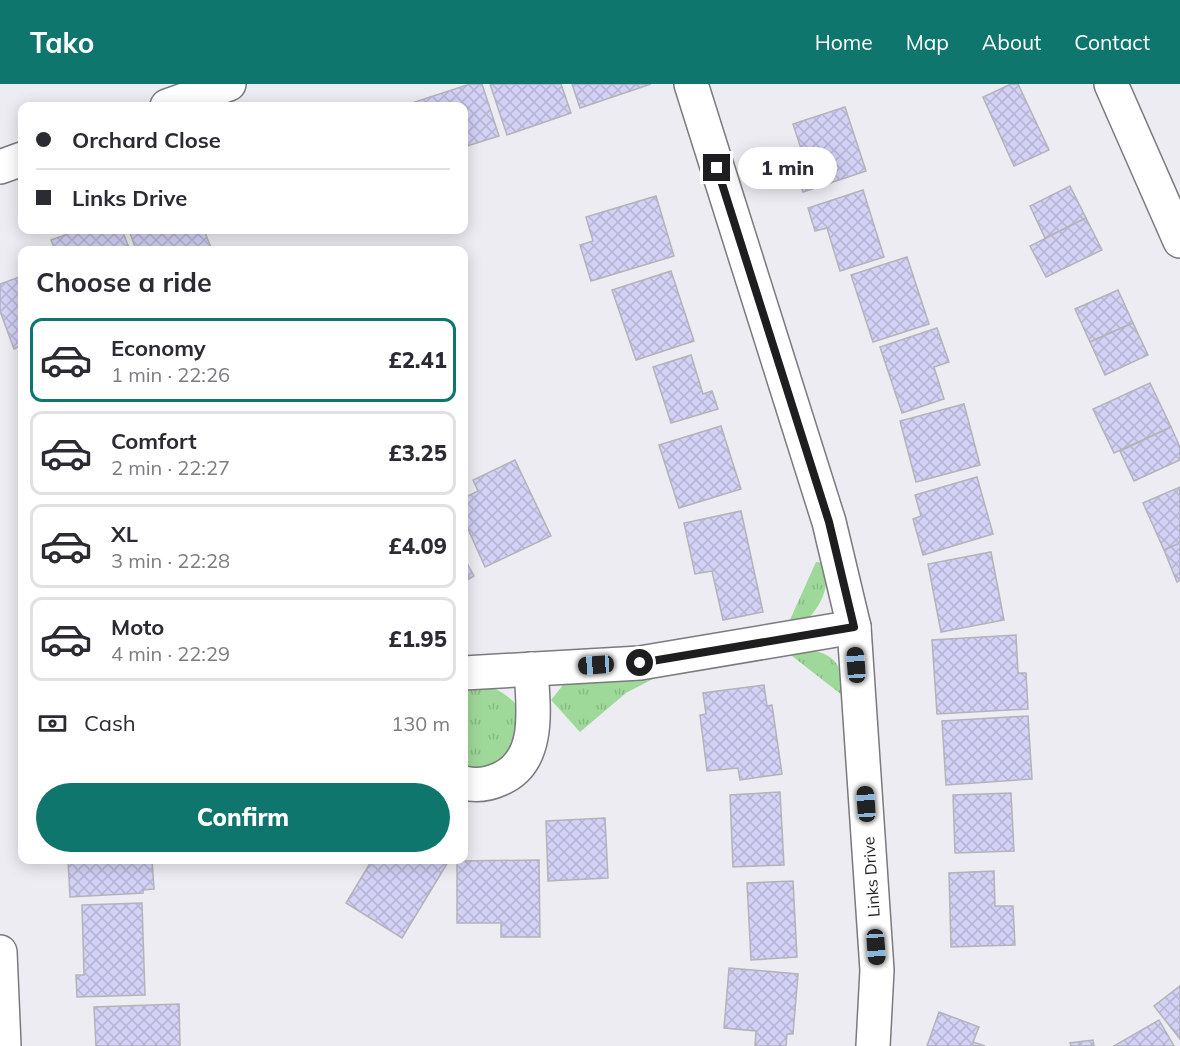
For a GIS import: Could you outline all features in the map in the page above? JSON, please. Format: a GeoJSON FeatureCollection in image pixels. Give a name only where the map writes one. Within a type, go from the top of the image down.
{"type":"FeatureCollection","features":[{"type":"Feature","properties":{"kind":"street"},"geometry":{"type":"LineString","coordinates":[[178,102],[229,84]]}},
{"type":"Feature","properties":{"kind":"street","name":"Links Drive"},"geometry":{"type":"LineString","coordinates":[[691,84],[829,522],[854,627],[877,970],[873,1046]]}},
{"type":"Feature","properties":{"kind":"street"},"geometry":{"type":"LineString","coordinates":[[1111,84],[1180,241]]}},
{"type":"Feature","properties":{"kind":"street"},"geometry":{"type":"LineString","coordinates":[[0,167],[18,160]]}},
{"type":"Feature","properties":{"kind":"street"},"geometry":{"type":"LineString","coordinates":[[468,673],[640,663],[854,627]]}},
{"type":"Feature","properties":{"kind":"street"},"geometry":{"type":"LineString","coordinates":[[468,783],[490,784],[508,776],[523,759],[534,722],[531,669]]}},
{"type":"Feature","properties":{"kind":"street"},"geometry":{"type":"LineString","coordinates":[[0,952],[4,1046]]}},
{"type":"Feature","properties":{"kind":"green space"},"geometry":{"type":"Polygon","coordinates":[[[816,562],[825,563],[826,572],[825,588],[820,602],[805,622],[789,622],[816,562]]]}},
{"type":"Feature","properties":{"kind":"green space"},"geometry":{"type":"Polygon","coordinates":[[[802,649],[824,654],[836,663],[843,678],[847,699],[787,652],[802,649]]]}},
{"type":"Feature","properties":{"kind":"green space"},"geometry":{"type":"Polygon","coordinates":[[[672,669],[626,693],[580,732],[551,700],[563,685],[577,678],[672,669]]]}},
{"type":"Feature","properties":{"kind":"green space"},"geometry":{"type":"Polygon","coordinates":[[[489,686],[514,702],[520,711],[520,731],[503,766],[468,771],[468,687],[489,686]]]}},
{"type":"Feature","properties":{"kind":"building"},"geometry":{"type":"Polygon","coordinates":[[[470,84],[482,84],[499,136],[468,146],[468,102],[415,102],[470,84]]]}},
{"type":"Feature","properties":{"kind":"building"},"geometry":{"type":"Polygon","coordinates":[[[490,84],[561,84],[571,113],[507,135],[490,84]]]}},
{"type":"Feature","properties":{"kind":"building"},"geometry":{"type":"Polygon","coordinates":[[[572,84],[651,84],[580,108],[572,84]]]}},
{"type":"Feature","properties":{"kind":"building"},"geometry":{"type":"Polygon","coordinates":[[[1011,84],[1018,84],[1049,150],[1014,166],[983,97],[1011,84]]]}},
{"type":"Feature","properties":{"kind":"building"},"geometry":{"type":"Polygon","coordinates":[[[845,107],[866,171],[803,192],[795,171],[807,167],[793,124],[845,107]]]}},
{"type":"Feature","properties":{"kind":"building"},"geometry":{"type":"Polygon","coordinates":[[[1070,186],[1086,218],[1045,238],[1030,206],[1070,186]]]}},
{"type":"Feature","properties":{"kind":"building"},"geometry":{"type":"Polygon","coordinates":[[[863,190],[884,257],[840,271],[827,228],[815,231],[808,208],[863,190]]]}},
{"type":"Feature","properties":{"kind":"building"},"geometry":{"type":"Polygon","coordinates":[[[656,196],[674,256],[591,281],[580,245],[593,241],[586,217],[656,196]]]}},
{"type":"Feature","properties":{"kind":"building"},"geometry":{"type":"Polygon","coordinates":[[[1086,218],[1102,250],[1046,277],[1030,246],[1086,218]]]}},
{"type":"Feature","properties":{"kind":"building"},"geometry":{"type":"Polygon","coordinates":[[[68,234],[124,234],[128,246],[53,246],[51,240],[68,234]]]}},
{"type":"Feature","properties":{"kind":"building"},"geometry":{"type":"Polygon","coordinates":[[[130,234],[206,234],[210,246],[135,246],[130,234]]]}},
{"type":"Feature","properties":{"kind":"building"},"geometry":{"type":"Polygon","coordinates":[[[907,257],[929,324],[873,342],[851,275],[907,257]]]}},
{"type":"Feature","properties":{"kind":"building"},"geometry":{"type":"Polygon","coordinates":[[[671,271],[694,341],[636,360],[612,290],[671,271]]]}},
{"type":"Feature","properties":{"kind":"building"},"geometry":{"type":"Polygon","coordinates":[[[18,277],[18,347],[14,349],[0,311],[0,284],[18,277]]]}},
{"type":"Feature","properties":{"kind":"building"},"geometry":{"type":"Polygon","coordinates":[[[1118,290],[1133,323],[1090,342],[1075,309],[1118,290]]]}},
{"type":"Feature","properties":{"kind":"building"},"geometry":{"type":"Polygon","coordinates":[[[1133,323],[1148,355],[1105,375],[1090,342],[1133,323]]]}},
{"type":"Feature","properties":{"kind":"building"},"geometry":{"type":"Polygon","coordinates":[[[937,328],[949,362],[934,367],[944,399],[902,413],[880,347],[937,328]]]}},
{"type":"Feature","properties":{"kind":"building"},"geometry":{"type":"Polygon","coordinates":[[[691,355],[703,394],[712,391],[718,409],[671,423],[653,367],[691,355]]]}},
{"type":"Feature","properties":{"kind":"building"},"geometry":{"type":"Polygon","coordinates":[[[1150,383],[1171,427],[1114,453],[1093,409],[1150,383]]]}},
{"type":"Feature","properties":{"kind":"building"},"geometry":{"type":"Polygon","coordinates":[[[964,404],[980,465],[916,482],[900,421],[964,404]]]}},
{"type":"Feature","properties":{"kind":"building"},"geometry":{"type":"Polygon","coordinates":[[[721,426],[741,489],[679,508],[659,445],[721,426]]]}},
{"type":"Feature","properties":{"kind":"building"},"geometry":{"type":"Polygon","coordinates":[[[1171,427],[1180,447],[1180,460],[1134,481],[1120,451],[1171,427]]]}},
{"type":"Feature","properties":{"kind":"building"},"geometry":{"type":"Polygon","coordinates":[[[515,460],[551,536],[485,567],[468,529],[468,496],[478,491],[473,480],[515,460]]]}},
{"type":"Feature","properties":{"kind":"building"},"geometry":{"type":"Polygon","coordinates":[[[977,477],[993,534],[923,555],[913,519],[921,516],[915,495],[977,477]]]}},
{"type":"Feature","properties":{"kind":"building"},"geometry":{"type":"Polygon","coordinates":[[[1180,487],[1180,543],[1164,550],[1143,503],[1180,487]]]}},
{"type":"Feature","properties":{"kind":"building"},"geometry":{"type":"Polygon","coordinates":[[[741,511],[763,612],[723,620],[712,571],[695,574],[684,523],[741,511]]]}},
{"type":"Feature","properties":{"kind":"building"},"geometry":{"type":"Polygon","coordinates":[[[1180,543],[1180,580],[1177,582],[1164,550],[1180,543]]]}},
{"type":"Feature","properties":{"kind":"building"},"geometry":{"type":"Polygon","coordinates":[[[991,552],[1004,620],[941,632],[928,564],[991,552]]]}},
{"type":"Feature","properties":{"kind":"building"},"geometry":{"type":"Polygon","coordinates":[[[468,565],[474,576],[468,580],[468,565]]]}},
{"type":"Feature","properties":{"kind":"building"},"geometry":{"type":"Polygon","coordinates":[[[1016,635],[1018,673],[1026,673],[1028,709],[937,714],[932,640],[1016,635]]]}},
{"type":"Feature","properties":{"kind":"building"},"geometry":{"type":"Polygon","coordinates":[[[764,685],[767,706],[772,705],[782,774],[740,780],[738,768],[707,771],[700,715],[706,714],[703,693],[764,685]]]}},
{"type":"Feature","properties":{"kind":"building"},"geometry":{"type":"Polygon","coordinates":[[[1028,716],[1032,779],[946,785],[942,721],[1028,716]]]}},
{"type":"Feature","properties":{"kind":"building"},"geometry":{"type":"Polygon","coordinates":[[[780,792],[784,865],[733,867],[730,795],[780,792]]]}},
{"type":"Feature","properties":{"kind":"building"},"geometry":{"type":"Polygon","coordinates":[[[1011,793],[1014,851],[955,853],[953,795],[1011,793]]]}},
{"type":"Feature","properties":{"kind":"building"},"geometry":{"type":"Polygon","coordinates":[[[605,818],[608,878],[548,881],[546,821],[605,818]]]}},
{"type":"Feature","properties":{"kind":"building"},"geometry":{"type":"Polygon","coordinates":[[[539,860],[540,937],[501,937],[501,923],[457,923],[457,864],[468,864],[468,861],[539,860]]]}},
{"type":"Feature","properties":{"kind":"building"},"geometry":{"type":"Polygon","coordinates":[[[68,864],[152,864],[154,889],[143,890],[143,893],[70,897],[68,864]]]}},
{"type":"Feature","properties":{"kind":"building"},"geometry":{"type":"Polygon","coordinates":[[[370,864],[447,864],[402,938],[346,903],[370,864]]]}},
{"type":"Feature","properties":{"kind":"building"},"geometry":{"type":"Polygon","coordinates":[[[994,871],[995,906],[1013,906],[1015,945],[951,947],[949,873],[994,871]]]}},
{"type":"Feature","properties":{"kind":"building"},"geometry":{"type":"Polygon","coordinates":[[[793,881],[797,957],[751,960],[747,883],[793,881]]]}},
{"type":"Feature","properties":{"kind":"building"},"geometry":{"type":"Polygon","coordinates":[[[142,903],[145,995],[77,997],[76,975],[84,975],[82,905],[142,903]]]}},
{"type":"Feature","properties":{"kind":"building"},"geometry":{"type":"Polygon","coordinates":[[[729,968],[798,974],[793,1034],[787,1034],[786,1046],[755,1046],[756,1031],[724,1028],[729,968]]]}},
{"type":"Feature","properties":{"kind":"building"},"geometry":{"type":"Polygon","coordinates":[[[1180,986],[1180,1039],[1154,1006],[1180,986]]]}},
{"type":"Feature","properties":{"kind":"building"},"geometry":{"type":"Polygon","coordinates":[[[179,1004],[180,1046],[96,1046],[94,1007],[179,1004]]]}},
{"type":"Feature","properties":{"kind":"building"},"geometry":{"type":"Polygon","coordinates":[[[939,1012],[979,1027],[973,1042],[985,1046],[927,1046],[939,1012]]]}},
{"type":"Feature","properties":{"kind":"building"},"geometry":{"type":"Polygon","coordinates":[[[1159,1020],[1174,1046],[1114,1046],[1159,1020]]]}},
{"type":"Feature","properties":{"kind":"building"},"geometry":{"type":"Polygon","coordinates":[[[1093,1040],[1094,1046],[1071,1046],[1070,1043],[1093,1040]]]}},
{"type":"Feature","properties":{"kind":"route"},"geometry":{"type":"LineString","coordinates":[[640,663],[854,627],[829,522],[717,168]]}}]}
